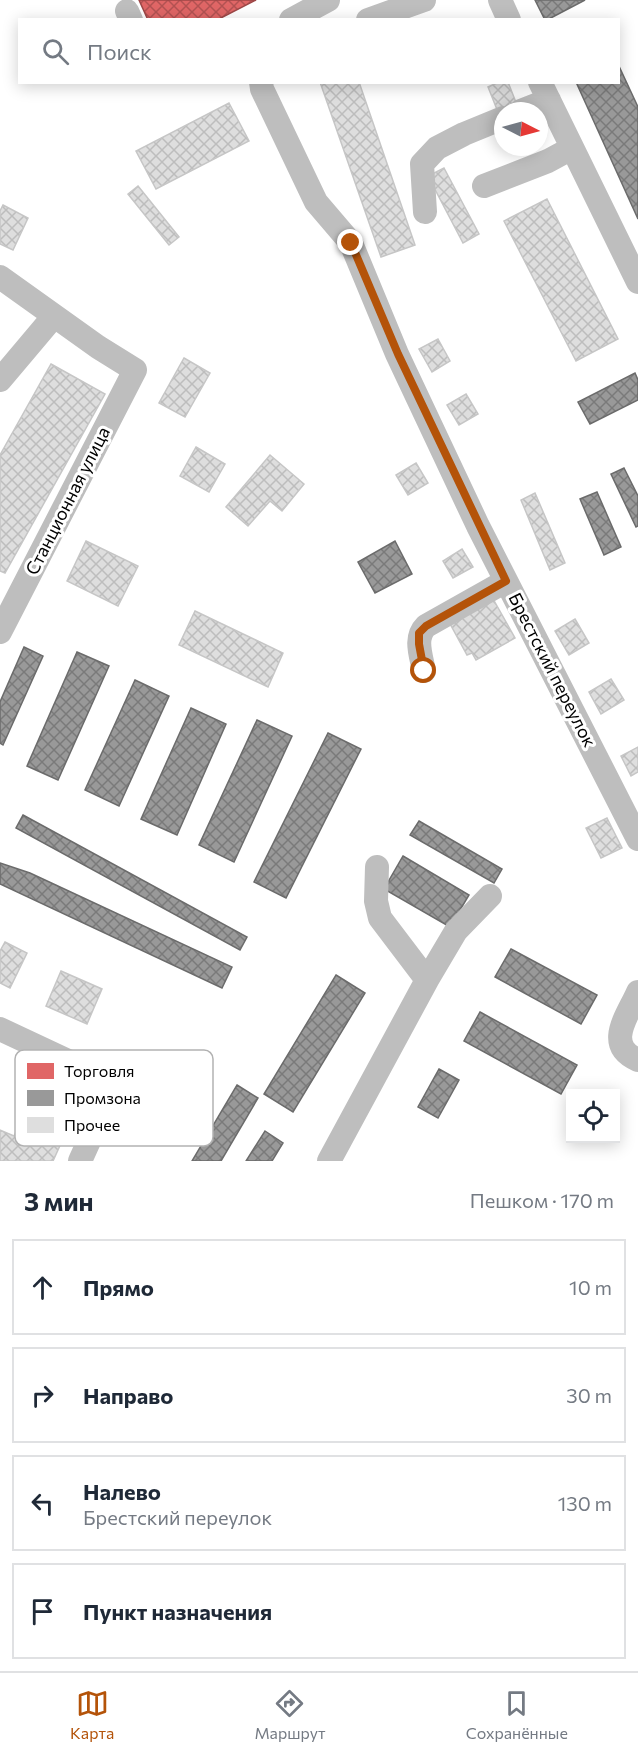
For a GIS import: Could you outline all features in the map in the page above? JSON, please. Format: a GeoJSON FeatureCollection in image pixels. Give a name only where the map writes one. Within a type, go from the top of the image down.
{"type":"FeatureCollection","features":[{"type":"Feature","properties":{"kind":"street"},"geometry":{"type":"LineString","coordinates":[[295,18],[328,0]]}},
{"type":"Feature","properties":{"kind":"street"},"geometry":{"type":"LineString","coordinates":[[374,18],[424,0]]}},
{"type":"Feature","properties":{"kind":"street"},"geometry":{"type":"LineString","coordinates":[[500,0],[508,18]]}},
{"type":"Feature","properties":{"kind":"street","name":"Брестский переулок"},"geometry":{"type":"LineString","coordinates":[[262,84],[316,202],[351,243],[398,354],[506,581],[638,839]]}},
{"type":"Feature","properties":{"kind":"street"},"geometry":{"type":"LineString","coordinates":[[531,102],[544,91],[638,282]]}},
{"type":"Feature","properties":{"kind":"street"},"geometry":{"type":"LineString","coordinates":[[425,212],[422,164],[437,148],[494,122]]}},
{"type":"Feature","properties":{"kind":"street"},"geometry":{"type":"LineString","coordinates":[[484,186],[548,161],[572,148]]}},
{"type":"Feature","properties":{"kind":"street"},"geometry":{"type":"LineString","coordinates":[[0,278],[54,316],[0,380]]}},
{"type":"Feature","properties":{"kind":"street","name":"Станционная улица"},"geometry":{"type":"LineString","coordinates":[[0,632],[135,370],[54,316]]}},
{"type":"Feature","properties":{"kind":"street"},"geometry":{"type":"LineString","coordinates":[[424,671],[419,633],[426,626],[506,581]]}},
{"type":"Feature","properties":{"kind":"street"},"geometry":{"type":"LineString","coordinates":[[377,867],[376,901],[380,918],[427,980]]}},
{"type":"Feature","properties":{"kind":"street"},"geometry":{"type":"LineString","coordinates":[[329,1161],[456,931],[490,896]]}},
{"type":"Feature","properties":{"kind":"street"},"geometry":{"type":"LineString","coordinates":[[638,992],[620,1030],[619,1039],[621,1048],[627,1055],[638,1060]]}},
{"type":"Feature","properties":{"kind":"street"},"geometry":{"type":"LineString","coordinates":[[0,1029],[44,1050]]}},
{"type":"Feature","properties":{"kind":"street"},"geometry":{"type":"LineString","coordinates":[[80,1161],[87,1146]]}},
{"type":"Feature","properties":{"kind":"building: Торговля"},"geometry":{"type":"Polygon","coordinates":[[[139,0],[256,0],[221,18],[147,18],[139,0]]]}},
{"type":"Feature","properties":{"kind":"building: Промзона"},"geometry":{"type":"Polygon","coordinates":[[[535,0],[585,0],[551,18],[544,18],[535,0]]]}},
{"type":"Feature","properties":{"kind":"building: Промзона"},"geometry":{"type":"Polygon","coordinates":[[[620,68],[638,107],[638,219],[577,84],[620,84],[620,68]]]}},
{"type":"Feature","properties":{"kind":"building: Промзона"},"geometry":{"type":"Polygon","coordinates":[[[635,373],[638,380],[638,400],[590,424],[578,402],[635,373]]]}},
{"type":"Feature","properties":{"kind":"building: Промзона"},"geometry":{"type":"Polygon","coordinates":[[[624,468],[638,496],[638,526],[636,527],[611,474],[624,468]]]}},
{"type":"Feature","properties":{"kind":"building: Промзона"},"geometry":{"type":"Polygon","coordinates":[[[597,492],[621,547],[604,555],[580,499],[597,492]]]}},
{"type":"Feature","properties":{"kind":"building: Промзона"},"geometry":{"type":"Polygon","coordinates":[[[395,541],[412,574],[375,593],[358,562],[395,541]]]}},
{"type":"Feature","properties":{"kind":"building: Промзона"},"geometry":{"type":"Polygon","coordinates":[[[24,647],[43,656],[3,745],[0,743],[0,702],[24,647]]]}},
{"type":"Feature","properties":{"kind":"building: Промзона"},"geometry":{"type":"Polygon","coordinates":[[[77,652],[109,666],[58,780],[27,766],[77,652]]]}},
{"type":"Feature","properties":{"kind":"building: Промзона"},"geometry":{"type":"Polygon","coordinates":[[[135,680],[169,696],[119,806],[85,790],[135,680]]]}},
{"type":"Feature","properties":{"kind":"building: Промзона"},"geometry":{"type":"Polygon","coordinates":[[[191,708],[226,724],[177,835],[141,819],[191,708]]]}},
{"type":"Feature","properties":{"kind":"building: Промзона"},"geometry":{"type":"Polygon","coordinates":[[[257,720],[292,736],[234,862],[199,845],[257,720]]]}},
{"type":"Feature","properties":{"kind":"building: Промзона"},"geometry":{"type":"Polygon","coordinates":[[[328,733],[361,749],[286,898],[254,882],[328,733]]]}},
{"type":"Feature","properties":{"kind":"building: Промзона"},"geometry":{"type":"Polygon","coordinates":[[[23,815],[247,937],[240,950],[16,828],[23,815]]]}},
{"type":"Feature","properties":{"kind":"building: Промзона"},"geometry":{"type":"Polygon","coordinates":[[[419,821],[502,869],[494,883],[410,835],[419,821]]]}},
{"type":"Feature","properties":{"kind":"building: Промзона"},"geometry":{"type":"Polygon","coordinates":[[[403,856],[469,895],[450,927],[384,889],[403,856]]]}},
{"type":"Feature","properties":{"kind":"building: Промзона"},"geometry":{"type":"Polygon","coordinates":[[[0,863],[30,873],[232,967],[222,988],[0,884],[0,863]]]}},
{"type":"Feature","properties":{"kind":"building: Промзона"},"geometry":{"type":"Polygon","coordinates":[[[511,949],[597,995],[581,1024],[495,977],[511,949]]]}},
{"type":"Feature","properties":{"kind":"building: Промзона"},"geometry":{"type":"Polygon","coordinates":[[[336,975],[365,993],[293,1112],[264,1094],[336,975]]]}},
{"type":"Feature","properties":{"kind":"building: Промзона"},"geometry":{"type":"Polygon","coordinates":[[[480,1012],[577,1065],[561,1094],[464,1041],[480,1012]]]}},
{"type":"Feature","properties":{"kind":"building: Промзона"},"geometry":{"type":"Polygon","coordinates":[[[439,1069],[459,1080],[438,1118],[418,1107],[439,1069]]]}},
{"type":"Feature","properties":{"kind":"building: Промзона"},"geometry":{"type":"Polygon","coordinates":[[[237,1085],[258,1098],[221,1161],[192,1161],[201,1146],[213,1146],[213,1126],[237,1085]]]}},
{"type":"Feature","properties":{"kind":"building: Промзона"},"geometry":{"type":"Polygon","coordinates":[[[265,1131],[283,1143],[272,1161],[246,1161],[265,1131]]]}},
{"type":"Feature","properties":{"kind":"building: Прочее"},"geometry":{"type":"Polygon","coordinates":[[[321,84],[360,84],[415,245],[381,257],[321,84]]]}},
{"type":"Feature","properties":{"kind":"building: Прочее"},"geometry":{"type":"Polygon","coordinates":[[[495,84],[509,84],[516,102],[494,102],[488,87],[495,84]]]}},
{"type":"Feature","properties":{"kind":"building: Прочее"},"geometry":{"type":"Polygon","coordinates":[[[229,103],[249,141],[156,189],[136,151],[229,103]]]}},
{"type":"Feature","properties":{"kind":"building: Прочее"},"geometry":{"type":"Polygon","coordinates":[[[444,168],[479,234],[463,243],[428,176],[444,168]]]}},
{"type":"Feature","properties":{"kind":"building: Прочее"},"geometry":{"type":"Polygon","coordinates":[[[138,186],[179,237],[169,245],[128,194],[138,186]]]}},
{"type":"Feature","properties":{"kind":"building: Прочее"},"geometry":{"type":"Polygon","coordinates":[[[547,199],[618,339],[576,361],[504,221],[547,199]]]}},
{"type":"Feature","properties":{"kind":"building: Прочее"},"geometry":{"type":"Polygon","coordinates":[[[3,205],[28,218],[13,250],[0,244],[0,211],[3,205]]]}},
{"type":"Feature","properties":{"kind":"building: Прочее"},"geometry":{"type":"Polygon","coordinates":[[[438,339],[450,361],[432,372],[419,349],[438,339]]]}},
{"type":"Feature","properties":{"kind":"building: Прочее"},"geometry":{"type":"Polygon","coordinates":[[[184,358],[210,373],[185,417],[159,403],[184,358]]]}},
{"type":"Feature","properties":{"kind":"building: Прочее"},"geometry":{"type":"Polygon","coordinates":[[[51,364],[105,394],[5,573],[0,571],[0,455],[51,364]]]}},
{"type":"Feature","properties":{"kind":"building: Прочее"},"geometry":{"type":"Polygon","coordinates":[[[466,394],[478,414],[459,425],[447,405],[466,394]]]}},
{"type":"Feature","properties":{"kind":"building: Прочее"},"geometry":{"type":"Polygon","coordinates":[[[196,447],[225,464],[209,492],[180,476],[196,447]]]}},
{"type":"Feature","properties":{"kind":"building: Прочее"},"geometry":{"type":"Polygon","coordinates":[[[270,455],[304,484],[282,511],[270,501],[248,526],[226,507],[270,455]]]}},
{"type":"Feature","properties":{"kind":"building: Прочее"},"geometry":{"type":"Polygon","coordinates":[[[416,463],[428,483],[408,495],[396,475],[416,463]]]}},
{"type":"Feature","properties":{"kind":"building: Прочее"},"geometry":{"type":"Polygon","coordinates":[[[535,493],[565,563],[550,570],[521,500],[535,493]]]}},
{"type":"Feature","properties":{"kind":"building: Прочее"},"geometry":{"type":"Polygon","coordinates":[[[86,541],[138,566],[118,606],[67,581],[86,541]]]}},
{"type":"Feature","properties":{"kind":"building: Прочее"},"geometry":{"type":"Polygon","coordinates":[[[462,549],[473,567],[453,578],[443,561],[462,549]]]}},
{"type":"Feature","properties":{"kind":"building: Прочее"},"geometry":{"type":"Polygon","coordinates":[[[492,597],[515,638],[476,660],[472,653],[467,655],[448,620],[492,597]]]}},
{"type":"Feature","properties":{"kind":"building: Прочее"},"geometry":{"type":"Polygon","coordinates":[[[195,611],[283,653],[268,687],[179,645],[195,611]]]}},
{"type":"Feature","properties":{"kind":"building: Прочее"},"geometry":{"type":"Polygon","coordinates":[[[575,619],[589,643],[569,655],[555,631],[575,619]]]}},
{"type":"Feature","properties":{"kind":"building: Прочее"},"geometry":{"type":"Polygon","coordinates":[[[611,679],[624,700],[601,714],[589,692],[611,679]]]}},
{"type":"Feature","properties":{"kind":"building: Прочее"},"geometry":{"type":"Polygon","coordinates":[[[638,747],[638,772],[631,776],[621,756],[638,747]]]}},
{"type":"Feature","properties":{"kind":"building: Прочее"},"geometry":{"type":"Polygon","coordinates":[[[607,818],[622,848],[601,858],[586,828],[607,818]]]}},
{"type":"Feature","properties":{"kind":"building: Прочее"},"geometry":{"type":"Polygon","coordinates":[[[5,942],[27,953],[10,988],[0,983],[0,951],[5,942]]]}},
{"type":"Feature","properties":{"kind":"building: Прочее"},"geometry":{"type":"Polygon","coordinates":[[[61,971],[102,989],[87,1024],[46,1006],[61,971]]]}},
{"type":"Feature","properties":{"kind":"building: Прочее"},"geometry":{"type":"Polygon","coordinates":[[[0,1130],[14,1136],[15,1134],[15,1146],[60,1146],[53,1161],[0,1161],[0,1130]]]}},
{"type":"Feature","properties":{"kind":"route"},"geometry":{"type":"LineString","coordinates":[[351,243],[398,354],[506,581],[426,626],[419,633],[424,671]]}}]}
